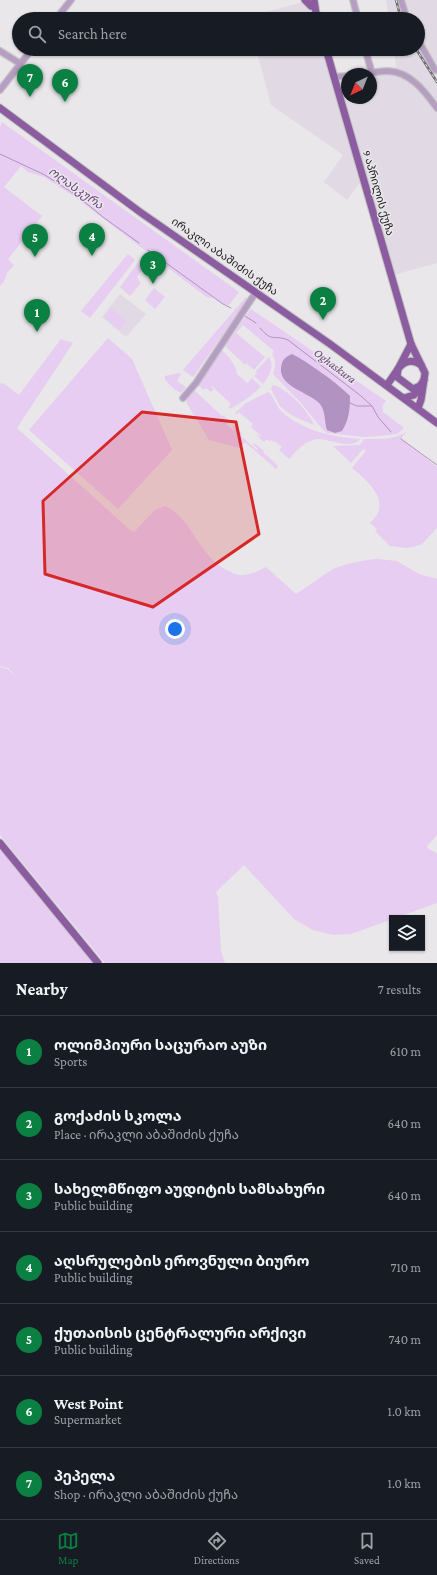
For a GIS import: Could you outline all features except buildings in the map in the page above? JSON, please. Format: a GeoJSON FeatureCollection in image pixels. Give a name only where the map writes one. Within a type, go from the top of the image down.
{"type":"FeatureCollection","features":[{"type":"Feature","properties":{"kind":"main road"},"geometry":{"type":"LineString","coordinates":[[305,0],[314,6]]}},
{"type":"Feature","properties":{"kind":"main road","name":"9 აპრილის ქუჩა"},"geometry":{"type":"LineString","coordinates":[[328,56],[411,344],[421,366]]}},
{"type":"Feature","properties":{"kind":"main road","name":"ირაკლი აბაშიძის ქუჩა"},"geometry":{"type":"LineString","coordinates":[[0,108],[140,212],[387,385],[437,423]]}},
{"type":"Feature","properties":{"kind":"main road"},"geometry":{"type":"LineString","coordinates":[[387,385],[411,344]]}},
{"type":"Feature","properties":{"kind":"main road"},"geometry":{"type":"LineString","coordinates":[[376,378],[387,376],[402,364],[412,361],[421,366],[425,373],[421,400],[418,408]]}},
{"type":"Feature","properties":{"kind":"main road"},"geometry":{"type":"LineString","coordinates":[[398,368],[397,377],[413,389],[420,386],[424,382]]}},
{"type":"Feature","properties":{"kind":"main road"},"geometry":{"type":"LineString","coordinates":[[404,398],[414,395],[424,382]]}},
{"type":"Feature","properties":{"kind":"main road"},"geometry":{"type":"LineString","coordinates":[[0,843],[98,963]]}},
{"type":"Feature","properties":{"kind":"street"},"geometry":{"type":"LineString","coordinates":[[62,12],[71,0]]}},
{"type":"Feature","properties":{"kind":"street"},"geometry":{"type":"LineString","coordinates":[[353,0],[356,12]]}},
{"type":"Feature","properties":{"kind":"street"},"geometry":{"type":"LineString","coordinates":[[401,0],[405,12]]}},
{"type":"Feature","properties":{"kind":"street"},"geometry":{"type":"LineString","coordinates":[[0,51],[21,64]]}},
{"type":"Feature","properties":{"kind":"street"},"geometry":{"type":"LineString","coordinates":[[425,52],[435,70]]}},
{"type":"Feature","properties":{"kind":"street"},"geometry":{"type":"LineString","coordinates":[[0,90],[27,56]]}},
{"type":"Feature","properties":{"kind":"street"},"geometry":{"type":"LineString","coordinates":[[367,56],[371,68]]}},
{"type":"Feature","properties":{"kind":"street"},"geometry":{"type":"LineString","coordinates":[[377,72],[395,72],[410,80],[423,89],[437,108]]}},
{"type":"Feature","properties":{"kind":"street"},"geometry":{"type":"LineString","coordinates":[[334,77],[341,76]]}},
{"type":"Feature","properties":{"kind":"street"},"geometry":{"type":"LineString","coordinates":[[183,398],[196,383],[256,292]]}},
{"type":"Feature","properties":{"kind":"highlighted area"},"geometry":{"type":"Polygon","coordinates":[[[142,412],[236,422],[259,534],[153,607],[45,574],[43,501],[142,412]]]}},
{"type":"Feature","properties":{"kind":"shaded area"},"geometry":{"type":"Polygon","coordinates":[[[386,0],[437,0],[437,263],[390,276],[363,178],[347,200],[324,182],[343,155],[271,105],[258,56],[328,56],[334,77],[341,76],[341,104],[377,104],[377,72],[397,72],[395,56],[425,56],[425,12],[388,12],[386,0]]]}},
{"type":"Feature","properties":{"kind":"shaded area"},"geometry":{"type":"Polygon","coordinates":[[[306,1],[314,12],[266,12],[306,1]]]}},
{"type":"Feature","properties":{"kind":"shaded area"},"geometry":{"type":"Polygon","coordinates":[[[2,122],[239,292],[229,305],[223,304],[212,297],[210,298],[205,296],[75,197],[44,177],[28,172],[21,166],[4,187],[42,216],[8,259],[14,265],[7,273],[0,286],[0,127],[2,122]]]}},
{"type":"Feature","properties":{"kind":"shaded area"},"geometry":{"type":"Polygon","coordinates":[[[128,254],[135,260],[90,318],[81,311],[128,254]]]}},
{"type":"Feature","properties":{"kind":"shaded area"},"geometry":{"type":"Polygon","coordinates":[[[140,260],[146,265],[137,277],[141,283],[130,296],[120,287],[140,260]]]}},
{"type":"Feature","properties":{"kind":"shaded area"},"geometry":{"type":"Polygon","coordinates":[[[154,288],[165,297],[155,309],[145,300],[154,288]]]}},
{"type":"Feature","properties":{"kind":"shaded area"},"geometry":{"type":"Polygon","coordinates":[[[120,294],[146,314],[126,337],[102,317],[120,294]]]}},
{"type":"Feature","properties":{"kind":"shaded area"},"geometry":{"type":"Polygon","coordinates":[[[246,297],[248,299],[193,377],[183,370],[246,297]]]}},
{"type":"Feature","properties":{"kind":"shaded area"},"geometry":{"type":"Polygon","coordinates":[[[111,308],[127,321],[119,330],[104,317],[111,308]]]}},
{"type":"Feature","properties":{"kind":"shaded area"},"geometry":{"type":"Polygon","coordinates":[[[251,309],[386,401],[382,406],[383,412],[404,428],[397,434],[364,437],[327,433],[323,430],[301,403],[273,374],[275,361],[272,354],[274,351],[243,325],[236,333],[265,357],[254,370],[246,363],[245,365],[225,346],[251,309]]]}},
{"type":"Feature","properties":{"kind":"shaded area"},"geometry":{"type":"Polygon","coordinates":[[[108,338],[132,359],[172,450],[118,509],[29,430],[108,338]]]}},
{"type":"Feature","properties":{"kind":"shaded area"},"geometry":{"type":"Polygon","coordinates":[[[61,339],[73,343],[17,428],[134,532],[155,510],[165,506],[175,512],[183,520],[203,549],[220,566],[240,575],[252,574],[266,567],[296,594],[333,569],[347,564],[367,560],[377,559],[397,561],[419,574],[437,579],[437,835],[427,848],[437,853],[437,903],[404,915],[389,915],[389,920],[351,934],[333,935],[313,930],[294,919],[244,865],[216,892],[218,897],[221,951],[225,963],[105,963],[0,835],[0,667],[7,669],[17,677],[8,668],[0,666],[0,384],[3,383],[19,395],[61,339]]]}},
{"type":"Feature","properties":{"kind":"shaded area"},"geometry":{"type":"Polygon","coordinates":[[[222,350],[233,364],[237,374],[247,383],[252,378],[261,387],[245,400],[230,409],[229,407],[231,404],[212,386],[211,387],[214,389],[211,392],[206,388],[204,390],[198,385],[222,350]]]}},
{"type":"Feature","properties":{"kind":"shaded area"},"geometry":{"type":"Polygon","coordinates":[[[292,354],[322,373],[350,396],[349,414],[342,431],[335,433],[327,430],[323,410],[320,404],[290,385],[285,380],[282,375],[281,365],[287,356],[292,354]]]}},
{"type":"Feature","properties":{"kind":"shaded area"},"geometry":{"type":"Polygon","coordinates":[[[269,357],[271,360],[271,367],[263,384],[254,376],[257,373],[256,371],[269,357]]]}},
{"type":"Feature","properties":{"kind":"shaded area"},"geometry":{"type":"Polygon","coordinates":[[[179,373],[181,374],[177,381],[186,387],[181,393],[174,389],[165,380],[165,376],[179,373]]]}},
{"type":"Feature","properties":{"kind":"shaded area"},"geometry":{"type":"Polygon","coordinates":[[[273,385],[285,391],[297,401],[303,407],[314,425],[295,417],[280,406],[271,389],[273,385]]]}},
{"type":"Feature","properties":{"kind":"shaded area"},"geometry":{"type":"Polygon","coordinates":[[[194,390],[222,416],[225,415],[224,416],[230,421],[226,419],[229,422],[226,424],[234,431],[234,426],[242,433],[241,436],[257,450],[258,449],[253,444],[254,443],[264,451],[263,452],[278,466],[276,469],[245,442],[240,448],[209,440],[186,402],[194,390]]]}},
{"type":"Feature","properties":{"kind":"shaded area"},"geometry":{"type":"Polygon","coordinates":[[[268,392],[282,412],[300,424],[329,435],[360,439],[351,444],[322,439],[313,440],[302,446],[289,459],[279,450],[282,447],[275,441],[269,441],[267,439],[264,442],[254,433],[260,437],[261,436],[251,427],[253,424],[239,412],[237,414],[235,413],[246,403],[268,392]]]}},
{"type":"Feature","properties":{"kind":"shaded area"},"geometry":{"type":"Polygon","coordinates":[[[407,431],[401,439],[437,467],[437,528],[421,545],[407,548],[390,546],[375,531],[377,529],[370,523],[376,517],[378,512],[378,498],[371,486],[352,468],[366,451],[363,449],[351,463],[333,446],[360,445],[364,439],[381,439],[398,436],[407,431]]]}},
{"type":"Feature","properties":{"kind":"shaded area"},"geometry":{"type":"Polygon","coordinates":[[[0,848],[93,963],[0,963],[0,848]]]}},
{"type":"Feature","properties":{"kind":"waterway","name":"ოღასკურა"},"geometry":{"type":"LineString","coordinates":[[0,154],[45,175],[76,195],[139,243]]}},
{"type":"Feature","properties":{"kind":"waterway","name":"Oghaskura"},"geometry":{"type":"LineString","coordinates":[[148,250],[223,304],[231,308]]}},
{"type":"Feature","properties":{"kind":"waterway","name":"Oghaskura"},"geometry":{"type":"LineString","coordinates":[[245,316],[256,323]]}},
{"type":"Feature","properties":{"kind":"waterway","name":"Oghaskura"},"geometry":{"type":"LineString","coordinates":[[260,328],[270,337],[288,340],[361,396],[372,406],[378,417],[391,432]]}},
{"type":"Feature","properties":{"kind":"waterway"},"geometry":{"type":"LineString","coordinates":[[350,403],[357,406],[371,406]]}},
{"type":"Feature","properties":{"kind":"waterway","name":"Oghaskura"},"geometry":{"type":"LineString","coordinates":[[401,439],[437,465]]}},
{"type":"Feature","properties":{"kind":"railway"},"geometry":{"type":"LineString","coordinates":[[396,0],[399,12]]}},
{"type":"Feature","properties":{"kind":"railway"},"geometry":{"type":"LineString","coordinates":[[420,56],[437,82]]}},
{"type":"Feature","properties":{"kind":"place","name":"პეპელა"},"geometry":{"type":"Point","coordinates":[30,97]}},
{"type":"Feature","properties":{"kind":"place","name":"West Point"},"geometry":{"type":"Point","coordinates":[65,102]}},
{"type":"Feature","properties":{"kind":"place","name":"აღსრულების ეროვნული ბიურო"},"geometry":{"type":"Point","coordinates":[92,256]}},
{"type":"Feature","properties":{"kind":"place","name":"ქუთაისის ცენტრალური არქივი"},"geometry":{"type":"Point","coordinates":[35,257]}},
{"type":"Feature","properties":{"kind":"place","name":"სახელმწიფო აუდიტის სამსახური"},"geometry":{"type":"Point","coordinates":[153,284]}},
{"type":"Feature","properties":{"kind":"place","name":"გოქაძის სკოლა"},"geometry":{"type":"Point","coordinates":[323,320]}},
{"type":"Feature","properties":{"kind":"place","name":"ოლიმპიური საცურაო აუზი"},"geometry":{"type":"Point","coordinates":[37,332]}}]}
